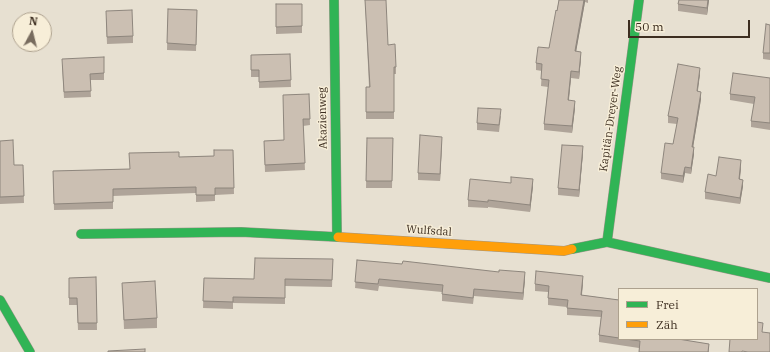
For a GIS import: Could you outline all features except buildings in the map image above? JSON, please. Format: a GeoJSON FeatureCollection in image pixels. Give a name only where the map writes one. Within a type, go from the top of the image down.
{"type":"FeatureCollection","features":[{"type":"Feature","properties":{"kind":"street","name":"Akazienweg"},"geometry":{"type":"LineString","coordinates":[[334,0],[337,236]]}},
{"type":"Feature","properties":{"kind":"street","name":"Kapitän-Dreyer-Weg"},"geometry":{"type":"LineString","coordinates":[[607,242],[639,0]]}},
{"type":"Feature","properties":{"kind":"street","name":"Wulfsdal"},"geometry":{"type":"LineString","coordinates":[[81,234],[241,232],[337,236],[564,251],[607,242],[770,278]]}},
{"type":"Feature","properties":{"kind":"street"},"geometry":{"type":"LineString","coordinates":[[0,300],[30,352]]}},
{"type":"Feature","properties":{"kind":"traffic: fast"},"geometry":{"type":"LineString","coordinates":[[334,0],[337,237]]}},
{"type":"Feature","properties":{"kind":"traffic: fast"},"geometry":{"type":"LineString","coordinates":[[607,242],[639,0]]}},
{"type":"Feature","properties":{"kind":"traffic: fast"},"geometry":{"type":"LineString","coordinates":[[81,234],[241,232],[338,237]]}},
{"type":"Feature","properties":{"kind":"traffic: fast"},"geometry":{"type":"LineString","coordinates":[[572,249],[607,242],[770,278]]}},
{"type":"Feature","properties":{"kind":"traffic: fast"},"geometry":{"type":"LineString","coordinates":[[0,300],[30,352]]}},
{"type":"Feature","properties":{"kind":"traffic: slow"},"geometry":{"type":"LineString","coordinates":[[338,237],[564,251],[572,249]]}}]}
